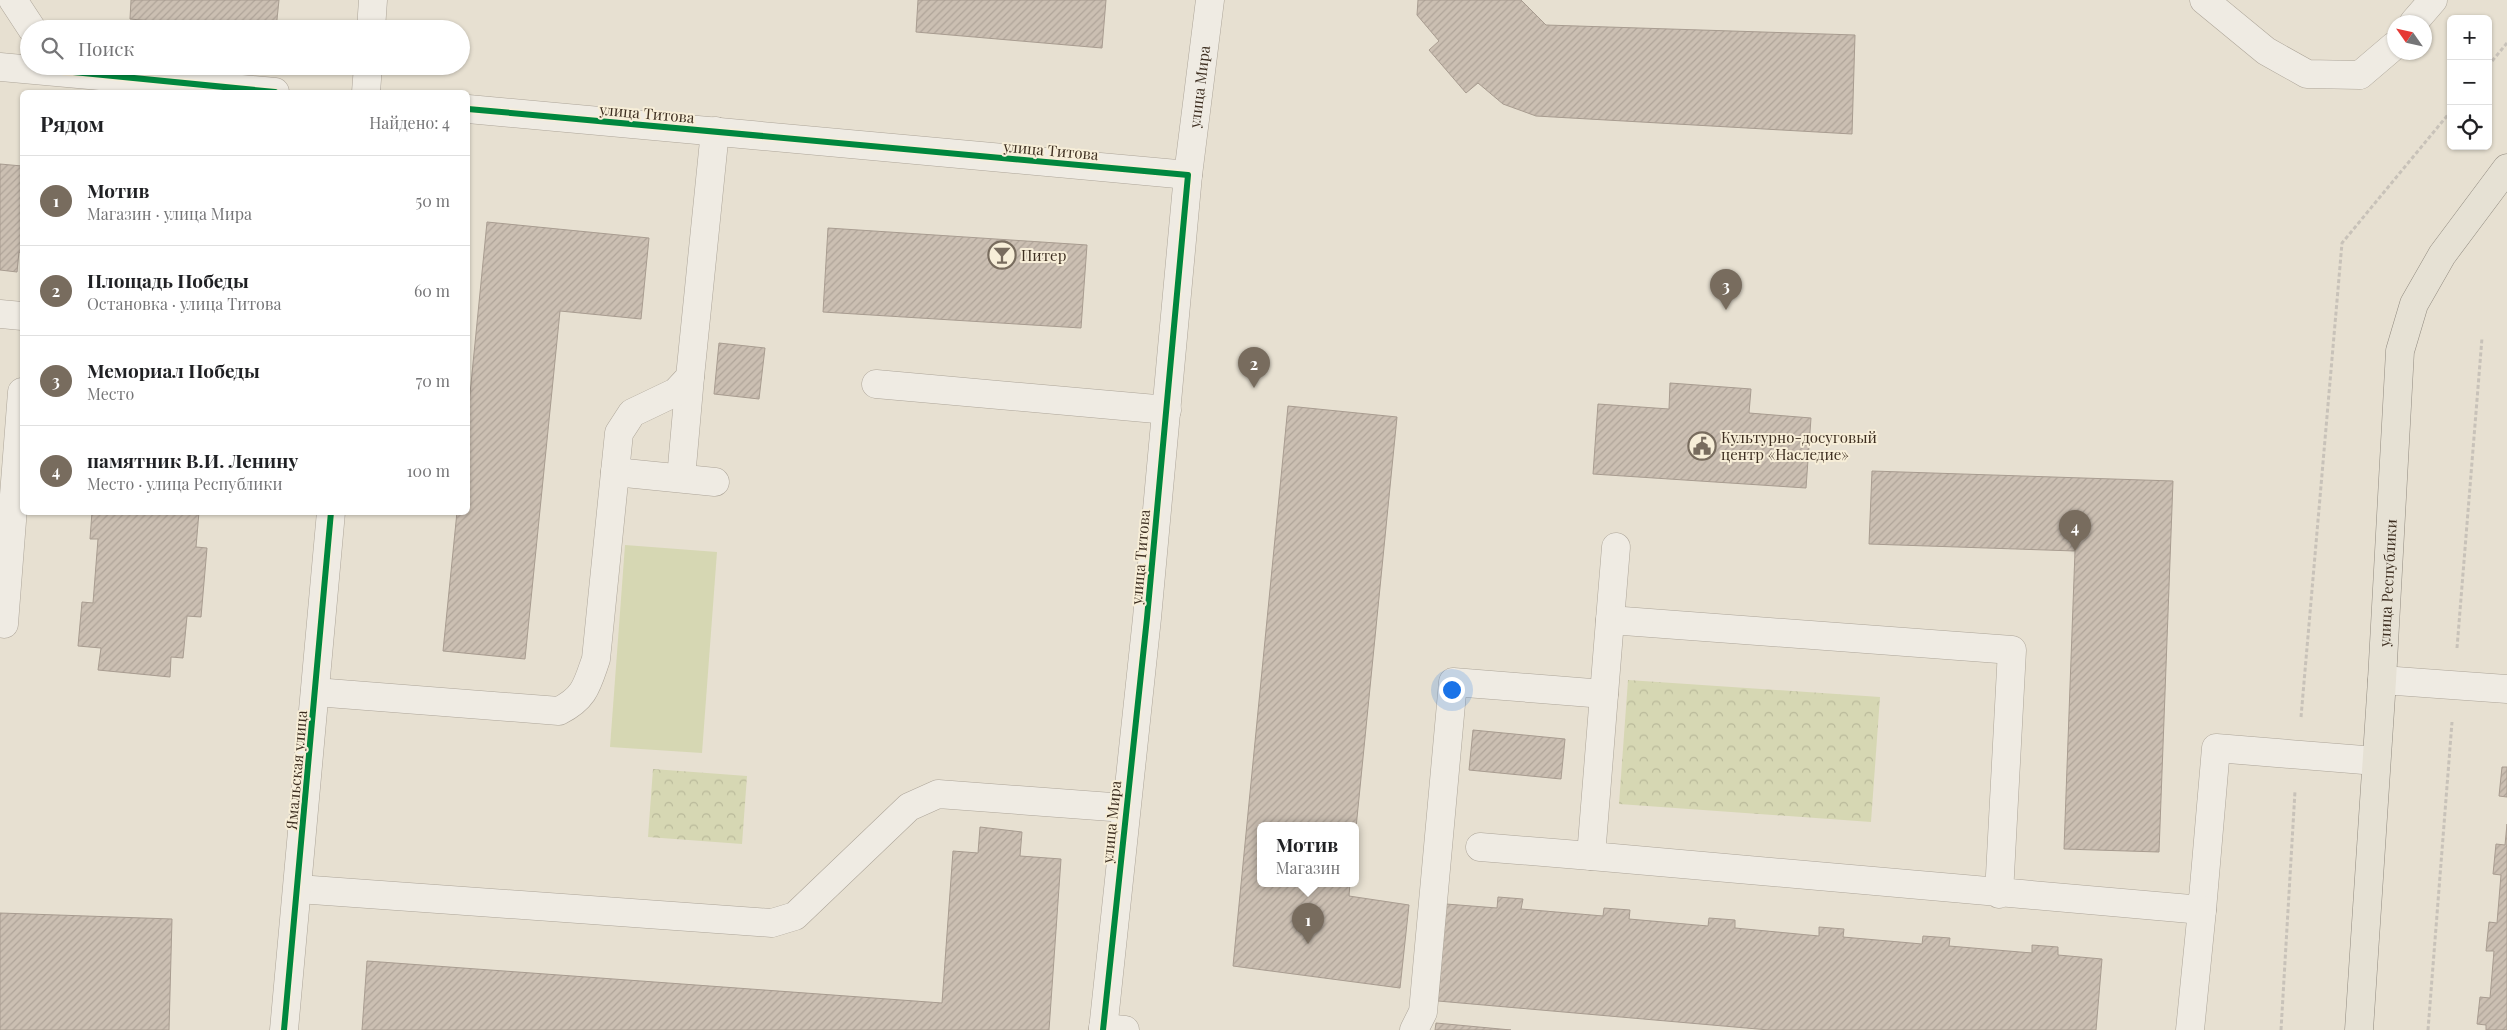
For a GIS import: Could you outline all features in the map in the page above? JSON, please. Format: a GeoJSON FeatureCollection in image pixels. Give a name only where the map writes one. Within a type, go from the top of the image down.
{"type":"FeatureCollection","features":[{"type":"Feature","properties":{"kind":"main road","name":"улица Республики"},"geometry":{"type":"LineString","coordinates":[[2359,1030],[2382,680],[2400,351],[2414,304],[2442,255],[2468,217],[2507,168]]}},
{"type":"Feature","properties":{"kind":"street"},"geometry":{"type":"LineString","coordinates":[[13,0],[26,20]]}},
{"type":"Feature","properties":{"kind":"street"},"geometry":{"type":"LineString","coordinates":[[372,20],[374,0]]}},
{"type":"Feature","properties":{"kind":"street","name":"улица Мира"},"geometry":{"type":"LineString","coordinates":[[1188,175],[1210,0]]}},
{"type":"Feature","properties":{"kind":"street"},"geometry":{"type":"LineString","coordinates":[[2204,0],[2266,51],[2307,74],[2360,75],[2387,52]]}},
{"type":"Feature","properties":{"kind":"street"},"geometry":{"type":"LineString","coordinates":[[2420,15],[2433,0]]}},
{"type":"Feature","properties":{"kind":"street"},"geometry":{"type":"LineString","coordinates":[[0,67],[20,68]]}},
{"type":"Feature","properties":{"kind":"street"},"geometry":{"type":"LineString","coordinates":[[118,75],[256,90]]}},
{"type":"Feature","properties":{"kind":"street"},"geometry":{"type":"LineString","coordinates":[[366,90],[367,75]]}},
{"type":"Feature","properties":{"kind":"street","name":"улица Титова"},"geometry":{"type":"LineString","coordinates":[[470,109],[1188,175],[1147,618]]}},
{"type":"Feature","properties":{"kind":"street"},"geometry":{"type":"LineString","coordinates":[[681,478],[715,131]]}},
{"type":"Feature","properties":{"kind":"street"},"geometry":{"type":"LineString","coordinates":[[0,314],[20,316]]}},
{"type":"Feature","properties":{"kind":"street"},"geometry":{"type":"LineString","coordinates":[[315,692],[559,711],[576,703],[587,687],[596,659],[619,433],[632,413],[676,392],[690,377]]}},
{"type":"Feature","properties":{"kind":"street"},"geometry":{"type":"LineString","coordinates":[[876,384],[1166,410]]}},
{"type":"Feature","properties":{"kind":"street"},"geometry":{"type":"LineString","coordinates":[[0,623],[4,624],[20,418]]}},
{"type":"Feature","properties":{"kind":"street"},"geometry":{"type":"LineString","coordinates":[[615,472],[715,482]]}},
{"type":"Feature","properties":{"kind":"street","name":"Ямальская улица"},"geometry":{"type":"LineString","coordinates":[[284,1030],[331,515]]}},
{"type":"Feature","properties":{"kind":"street"},"geometry":{"type":"LineString","coordinates":[[1591,856],[1616,547]]}},
{"type":"Feature","properties":{"kind":"street","name":"улица Мира"},"geometry":{"type":"LineString","coordinates":[[1110,1029],[1125,808],[1147,618]]}},
{"type":"Feature","properties":{"kind":"street"},"geometry":{"type":"LineString","coordinates":[[1610,620],[2012,650],[1999,894]]}},
{"type":"Feature","properties":{"kind":"street"},"geometry":{"type":"LineString","coordinates":[[2382,680],[2507,689]]}},
{"type":"Feature","properties":{"kind":"street"},"geometry":{"type":"LineString","coordinates":[[1414,1030],[1423,1012],[1453,682],[1604,694]]}},
{"type":"Feature","properties":{"kind":"street"},"geometry":{"type":"LineString","coordinates":[[2190,1030],[2216,748],[2376,761]]}},
{"type":"Feature","properties":{"kind":"street"},"geometry":{"type":"LineString","coordinates":[[298,889],[772,923],[795,916],[909,807],[938,794],[1125,808]]}},
{"type":"Feature","properties":{"kind":"street"},"geometry":{"type":"LineString","coordinates":[[1480,847],[1999,894],[2202,910]]}},
{"type":"Feature","properties":{"kind":"path"},"geometry":{"type":"LineString","coordinates":[[2492,61],[2507,43]]}},
{"type":"Feature","properties":{"kind":"path"},"geometry":{"type":"LineString","coordinates":[[2282,1030],[2297,756],[2342,243],[2447,116]]}},
{"type":"Feature","properties":{"kind":"green space"},"geometry":{"type":"Polygon","coordinates":[[[625,545],[717,552],[702,753],[610,747],[625,545]]]}},
{"type":"Feature","properties":{"kind":"green space"},"geometry":{"type":"Polygon","coordinates":[[[1628,680],[1880,697],[1871,822],[1619,804],[1628,680]]]}},
{"type":"Feature","properties":{"kind":"green space"},"geometry":{"type":"Polygon","coordinates":[[[653,769],[747,776],[742,844],[648,837],[653,769]]]}},
{"type":"Feature","properties":{"kind":"building"},"geometry":{"type":"Polygon","coordinates":[[[131,0],[279,0],[277,20],[130,19],[131,0]]]}},
{"type":"Feature","properties":{"kind":"building"},"geometry":{"type":"Polygon","coordinates":[[[918,0],[1106,0],[1102,48],[916,32],[918,0]]]}},
{"type":"Feature","properties":{"kind":"building"},"geometry":{"type":"Polygon","coordinates":[[[1418,0],[1521,0],[1546,25],[1855,35],[1852,134],[1536,116],[1503,104],[1478,83],[1466,93],[1429,50],[1439,41],[1417,15],[1418,0]]]}},
{"type":"Feature","properties":{"kind":"building"},"geometry":{"type":"Polygon","coordinates":[[[0,164],[20,166],[20,252],[17,272],[0,270],[0,164]]]}},
{"type":"Feature","properties":{"kind":"building"},"geometry":{"type":"Polygon","coordinates":[[[487,222],[649,238],[641,319],[560,311],[525,659],[443,651],[457,515],[470,515],[470,394],[487,222]]]}},
{"type":"Feature","properties":{"kind":"building"},"geometry":{"type":"Polygon","coordinates":[[[828,228],[1087,245],[1081,328],[823,312],[828,228]]]}},
{"type":"Feature","properties":{"kind":"building"},"geometry":{"type":"Polygon","coordinates":[[[719,343],[765,348],[759,399],[714,394],[719,343]]]}},
{"type":"Feature","properties":{"kind":"building","name":"Культурно-досуговый центр «Наследие»"},"geometry":{"type":"Polygon","coordinates":[[[1670,383],[1751,389],[1749,413],[1811,418],[1806,488],[1593,474],[1598,404],[1669,409],[1670,383]]]}},
{"type":"Feature","properties":{"kind":"building"},"geometry":{"type":"Polygon","coordinates":[[[1288,406],[1397,417],[1357,822],[1257,822],[1257,887],[1350,887],[1349,896],[1409,905],[1400,988],[1233,966],[1288,406]]]}},
{"type":"Feature","properties":{"kind":"building"},"geometry":{"type":"Polygon","coordinates":[[[1872,471],[2173,481],[2159,852],[2064,849],[2075,551],[1869,544],[1872,471]]]}},
{"type":"Feature","properties":{"kind":"building"},"geometry":{"type":"Polygon","coordinates":[[[92,515],[199,515],[196,547],[207,548],[201,617],[187,616],[183,658],[171,657],[170,677],[98,670],[101,648],[78,646],[82,602],[93,603],[98,539],[90,539],[92,515]]]}},
{"type":"Feature","properties":{"kind":"building"},"geometry":{"type":"Polygon","coordinates":[[[1473,730],[1565,739],[1561,779],[1469,770],[1473,730]]]}},
{"type":"Feature","properties":{"kind":"building"},"geometry":{"type":"Polygon","coordinates":[[[2502,767],[2507,767],[2507,797],[2499,796],[2502,767]]]}},
{"type":"Feature","properties":{"kind":"building"},"geometry":{"type":"Polygon","coordinates":[[[2507,824],[2507,1030],[2486,1030],[2486,1025],[2477,1024],[2480,997],[2490,998],[2494,951],[2486,951],[2489,922],[2497,923],[2501,875],[2493,874],[2496,844],[2505,845],[2507,824]]]}},
{"type":"Feature","properties":{"kind":"building"},"geometry":{"type":"Polygon","coordinates":[[[980,827],[1022,832],[1020,856],[1061,859],[1049,1030],[362,1030],[367,961],[942,1003],[953,851],[978,853],[980,827]]]}},
{"type":"Feature","properties":{"kind":"building"},"geometry":{"type":"Polygon","coordinates":[[[1498,897],[1523,899],[1521,909],[1603,916],[1604,908],[1630,910],[1629,919],[1708,926],[1709,918],[1735,920],[1735,928],[1819,936],[1819,927],[1844,929],[1843,937],[1922,944],[1923,936],[1950,938],[1949,946],[2032,953],[2032,945],[2058,947],[2058,955],[2102,959],[2096,1030],[1769,1030],[1438,1001],[1446,904],[1497,908],[1498,897]]]}},
{"type":"Feature","properties":{"kind":"building"},"geometry":{"type":"Polygon","coordinates":[[[0,913],[172,919],[169,1030],[0,1030],[0,913]]]}},
{"type":"Feature","properties":{"kind":"building"},"geometry":{"type":"Polygon","coordinates":[[[1436,1023],[1511,1030],[1435,1030],[1436,1023]]]}},
{"type":"Feature","properties":{"kind":"cycle path"},"geometry":{"type":"LineString","coordinates":[[103,75],[255,90]]}},
{"type":"Feature","properties":{"kind":"cycle path"},"geometry":{"type":"LineString","coordinates":[[470,109],[1188,175],[1147,618],[1103,1030]]}},
{"type":"Feature","properties":{"kind":"cycle path"},"geometry":{"type":"LineString","coordinates":[[284,1030],[331,515]]}},
{"type":"Feature","properties":{"kind":"place","name":"Питер"},"geometry":{"type":"Point","coordinates":[1002,255]}},
{"type":"Feature","properties":{"kind":"place","name":"Мемориал Победы"},"geometry":{"type":"Point","coordinates":[1726,310]}},
{"type":"Feature","properties":{"kind":"place","name":"Площадь Победы"},"geometry":{"type":"Point","coordinates":[1254,388]}},
{"type":"Feature","properties":{"kind":"place","name":"Культурно-досуговый центр «Наследие»"},"geometry":{"type":"Point","coordinates":[1702,446]}},
{"type":"Feature","properties":{"kind":"place","name":"памятник В.И. Ленину"},"geometry":{"type":"Point","coordinates":[2075,551]}},
{"type":"Feature","properties":{"kind":"place","name":"Мотив"},"geometry":{"type":"Point","coordinates":[1308,944]}}]}
